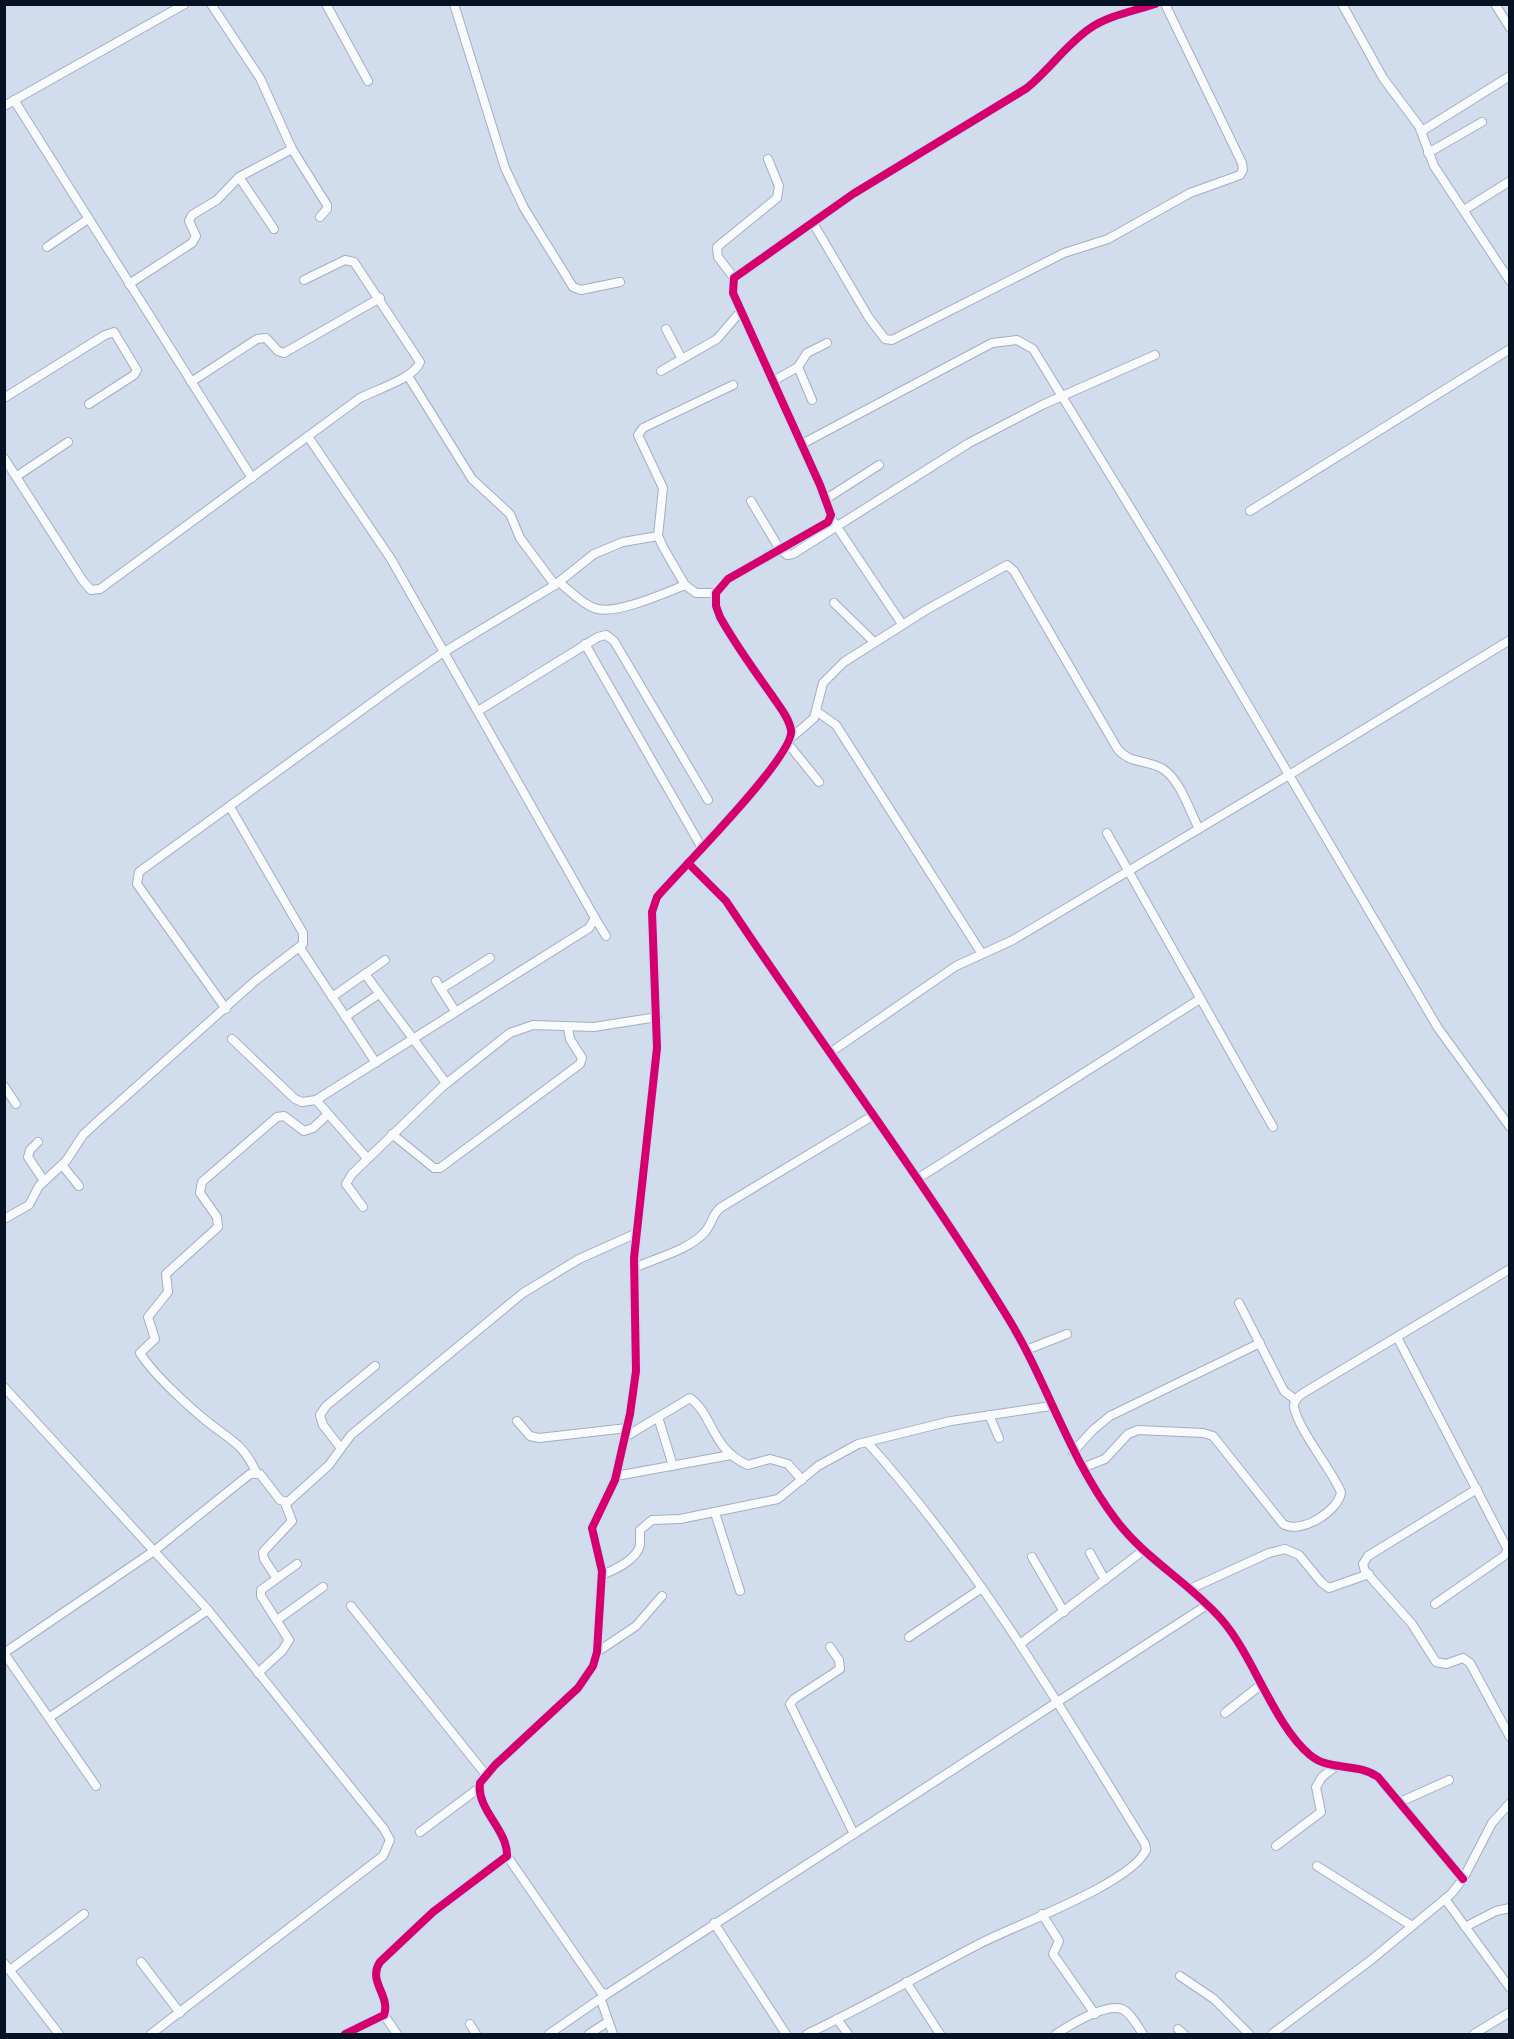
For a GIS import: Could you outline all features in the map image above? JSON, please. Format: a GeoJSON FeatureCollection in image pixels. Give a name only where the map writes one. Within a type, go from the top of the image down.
{"type":"FeatureCollection","features":[{"type":"Feature","properties":{"kind":"street"},"geometry":{"type":"LineString","coordinates":[[4,106],[185,4]]}},
{"type":"Feature","properties":{"kind":"street"},"geometry":{"type":"LineString","coordinates":[[211,4],[260,78],[292,149],[327,205],[327,209],[320,217]]}},
{"type":"Feature","properties":{"kind":"street"},"geometry":{"type":"LineString","coordinates":[[326,4],[368,81]]}},
{"type":"Feature","properties":{"kind":"street"},"geometry":{"type":"LineString","coordinates":[[454,4],[505,168],[524,208],[573,287],[581,290],[620,282]]}},
{"type":"Feature","properties":{"kind":"street"},"geometry":{"type":"LineString","coordinates":[[734,278],[853,194],[1027,88],[1088,29],[1155,4]]}},
{"type":"Feature","properties":{"kind":"street"},"geometry":{"type":"LineString","coordinates":[[813,223],[869,318],[885,339],[892,340],[1064,253],[1108,239],[1183,196],[1240,175],[1243,170],[1242,163],[1165,4]]}},
{"type":"Feature","properties":{"kind":"street"},"geometry":{"type":"LineString","coordinates":[[1342,4],[1383,78],[1422,132],[1428,153],[1509,281]]}},
{"type":"Feature","properties":{"kind":"street"},"geometry":{"type":"LineString","coordinates":[[1496,4],[1509,28]]}},
{"type":"Feature","properties":{"kind":"street"},"geometry":{"type":"LineString","coordinates":[[1422,132],[1509,76]]}},
{"type":"Feature","properties":{"kind":"street"},"geometry":{"type":"LineString","coordinates":[[14,100],[252,478]]}},
{"type":"Feature","properties":{"kind":"street"},"geometry":{"type":"LineString","coordinates":[[1428,153],[1482,122]]}},
{"type":"Feature","properties":{"kind":"street"},"geometry":{"type":"LineString","coordinates":[[129,284],[192,243],[195,232],[190,224],[190,218],[217,200],[239,177],[292,149]]}},
{"type":"Feature","properties":{"kind":"street"},"geometry":{"type":"LineString","coordinates":[[768,159],[779,186],[777,198],[717,247],[718,257],[734,278],[733,293],[826,499],[831,518],[902,624]]}},
{"type":"Feature","properties":{"kind":"street"},"geometry":{"type":"LineString","coordinates":[[239,177],[274,229]]}},
{"type":"Feature","properties":{"kind":"street"},"geometry":{"type":"LineString","coordinates":[[1464,210],[1509,181]]}},
{"type":"Feature","properties":{"kind":"street"},"geometry":{"type":"LineString","coordinates":[[47,247],[88,219]]}},
{"type":"Feature","properties":{"kind":"street"},"geometry":{"type":"LineString","coordinates":[[4,458],[79,576],[89,588],[95,590],[309,438],[360,398],[418,368],[420,362],[380,298],[351,260],[342,261],[304,280]]}},
{"type":"Feature","properties":{"kind":"street"},"geometry":{"type":"LineString","coordinates":[[191,382],[257,339],[266,338],[278,351],[284,353],[380,298]]}},
{"type":"Feature","properties":{"kind":"street"},"geometry":{"type":"LineString","coordinates":[[661,371],[717,339],[741,311]]}},
{"type":"Feature","properties":{"kind":"street"},"geometry":{"type":"LineString","coordinates":[[666,329],[682,359]]}},
{"type":"Feature","properties":{"kind":"street"},"geometry":{"type":"LineString","coordinates":[[4,398],[105,334],[114,332],[137,370],[134,375],[89,404]]}},
{"type":"Feature","properties":{"kind":"street"},"geometry":{"type":"LineString","coordinates":[[802,444],[985,346],[1005,340],[1017,340],[1033,349],[1169,571],[1438,1028],[1509,1127]]}},
{"type":"Feature","properties":{"kind":"street"},"geometry":{"type":"LineString","coordinates":[[773,381],[798,367],[807,353],[827,343]]}},
{"type":"Feature","properties":{"kind":"street"},"geometry":{"type":"LineString","coordinates":[[1250,511],[1509,349]]}},
{"type":"Feature","properties":{"kind":"street"},"geometry":{"type":"LineString","coordinates":[[751,501],[779,548],[787,555],[793,554],[838,528],[969,443],[1062,396],[1155,355]]}},
{"type":"Feature","properties":{"kind":"street"},"geometry":{"type":"LineString","coordinates":[[798,367],[812,399]]}},
{"type":"Feature","properties":{"kind":"street"},"geometry":{"type":"LineString","coordinates":[[408,375],[472,478],[510,514],[520,538],[557,584],[600,610],[630,604],[685,585]]}},
{"type":"Feature","properties":{"kind":"street"},"geometry":{"type":"LineString","coordinates":[[716,593],[696,593],[685,585],[658,536],[663,488],[638,432],[733,385]]}},
{"type":"Feature","properties":{"kind":"street"},"geometry":{"type":"LineString","coordinates":[[309,438],[374,532],[606,936]]}},
{"type":"Feature","properties":{"kind":"street"},"geometry":{"type":"LineString","coordinates":[[17,476],[68,442]]}},
{"type":"Feature","properties":{"kind":"street"},"geometry":{"type":"LineString","coordinates":[[826,499],[879,465]]}},
{"type":"Feature","properties":{"kind":"street"},"geometry":{"type":"LineString","coordinates":[[819,782],[790,741],[791,731],[783,713],[720,617],[716,606],[716,593],[728,579],[759,564],[779,548],[831,518]]}},
{"type":"Feature","properties":{"kind":"street"},"geometry":{"type":"LineString","coordinates":[[225,1009],[144,896],[136,880],[139,872],[444,652],[557,584],[580,563],[602,549],[623,542],[658,536]]}},
{"type":"Feature","properties":{"kind":"street"},"geometry":{"type":"LineString","coordinates":[[420,1832],[479,1788],[486,1775],[578,1688],[586,1678],[597,1652],[602,1575],[592,1528],[611,1493],[616,1476],[636,1371],[634,1268],[651,1119],[657,1017],[651,912],[657,897],[702,848],[790,741],[809,723],[816,711],[823,683],[844,662],[902,624],[998,568],[1011,566],[1117,748],[1129,760],[1158,766],[1168,773],[1177,784],[1199,829]]}},
{"type":"Feature","properties":{"kind":"street"},"geometry":{"type":"LineString","coordinates":[[834,603],[874,642]]}},
{"type":"Feature","properties":{"kind":"street"},"geometry":{"type":"LineString","coordinates":[[478,711],[603,635],[614,641],[708,800]]}},
{"type":"Feature","properties":{"kind":"street"},"geometry":{"type":"LineString","coordinates":[[831,1052],[956,966],[1013,940],[1290,776],[1509,640]]}},
{"type":"Feature","properties":{"kind":"street"},"geometry":{"type":"LineString","coordinates":[[585,645],[702,848]]}},
{"type":"Feature","properties":{"kind":"street"},"geometry":{"type":"LineString","coordinates":[[816,711],[827,716],[841,734],[982,954]]}},
{"type":"Feature","properties":{"kind":"street"},"geometry":{"type":"LineString","coordinates":[[4,1219],[29,1205],[44,1180],[62,1165],[91,1128],[255,981],[300,948],[305,940],[230,807]]}},
{"type":"Feature","properties":{"kind":"street"},"geometry":{"type":"LineString","coordinates":[[1107,833],[1273,1127]]}},
{"type":"Feature","properties":{"kind":"street"},"geometry":{"type":"LineString","coordinates":[[688,863],[722,896],[967,1251],[1026,1350],[1073,1452],[1116,1520],[1144,1550],[1207,1605],[1236,1639],[1304,1749],[1318,1761],[1373,1773],[1400,1802],[1463,1879]]}},
{"type":"Feature","properties":{"kind":"street"},"geometry":{"type":"LineString","coordinates":[[232,1040],[296,1099],[302,1102],[316,1100],[589,928],[595,918]]}},
{"type":"Feature","properties":{"kind":"street"},"geometry":{"type":"LineString","coordinates":[[300,948],[376,1063]]}},
{"type":"Feature","properties":{"kind":"street"},"geometry":{"type":"LineString","coordinates":[[441,989],[490,958]]}},
{"type":"Feature","properties":{"kind":"street"},"geometry":{"type":"LineString","coordinates":[[332,997],[385,960]]}},
{"type":"Feature","properties":{"kind":"street"},"geometry":{"type":"LineString","coordinates":[[365,974],[446,1083]]}},
{"type":"Feature","properties":{"kind":"street"},"geometry":{"type":"LineString","coordinates":[[436,981],[455,1011]]}},
{"type":"Feature","properties":{"kind":"street"},"geometry":{"type":"LineString","coordinates":[[345,1017],[379,994]]}},
{"type":"Feature","properties":{"kind":"street"},"geometry":{"type":"LineString","coordinates":[[917,1179],[1200,999]]}},
{"type":"Feature","properties":{"kind":"street"},"geometry":{"type":"LineString","coordinates":[[363,1207],[346,1184],[367,1158],[446,1083],[510,1033],[533,1025],[568,1028],[594,1027],[657,1017]]}},
{"type":"Feature","properties":{"kind":"street"},"geometry":{"type":"LineString","coordinates":[[392,1134],[434,1168],[444,1166],[580,1064],[582,1058],[570,1039],[568,1028]]}},
{"type":"Feature","properties":{"kind":"street"},"geometry":{"type":"LineString","coordinates":[[4,1086],[16,1104]]}},
{"type":"Feature","properties":{"kind":"street"},"geometry":{"type":"LineString","coordinates":[[316,1100],[367,1158]]}},
{"type":"Feature","properties":{"kind":"street"},"geometry":{"type":"LineString","coordinates":[[276,1577],[266,1562],[263,1552],[292,1521],[285,1503],[256,1472],[243,1448],[192,1408],[140,1353],[155,1339],[148,1317],[168,1292],[165,1274],[218,1227],[217,1217],[200,1192],[202,1182],[280,1115],[304,1131],[313,1128],[328,1114]]}},
{"type":"Feature","properties":{"kind":"street"},"geometry":{"type":"LineString","coordinates":[[634,1268],[695,1240],[705,1233],[713,1214],[720,1208],[874,1115]]}},
{"type":"Feature","properties":{"kind":"street"},"geometry":{"type":"LineString","coordinates":[[38,1142],[30,1150],[28,1157],[44,1180]]}},
{"type":"Feature","properties":{"kind":"street"},"geometry":{"type":"LineString","coordinates":[[62,1165],[79,1186]]}},
{"type":"Feature","properties":{"kind":"street"},"geometry":{"type":"LineString","coordinates":[[285,1503],[329,1465],[339,1447],[416,1379],[523,1293],[579,1259],[637,1233]]}},
{"type":"Feature","properties":{"kind":"street"},"geometry":{"type":"LineString","coordinates":[[1082,1468],[1105,1459],[1128,1434],[1138,1430],[1208,1434],[1223,1446],[1283,1524],[1299,1527],[1335,1505],[1341,1492],[1294,1407],[1296,1400],[1509,1269]]}},
{"type":"Feature","properties":{"kind":"street"},"geometry":{"type":"LineString","coordinates":[[1239,1303],[1284,1391],[1296,1400]]}},
{"type":"Feature","properties":{"kind":"street"},"geometry":{"type":"LineString","coordinates":[[1026,1350],[1067,1334]]}},
{"type":"Feature","properties":{"kind":"street"},"geometry":{"type":"LineString","coordinates":[[1397,1337],[1508,1551],[1434,1604]]}},
{"type":"Feature","properties":{"kind":"street"},"geometry":{"type":"LineString","coordinates":[[1073,1452],[1093,1430],[1110,1416],[1260,1343]]}},
{"type":"Feature","properties":{"kind":"street"},"geometry":{"type":"LineString","coordinates":[[339,1447],[320,1415],[326,1406],[375,1366]]}},
{"type":"Feature","properties":{"kind":"street"},"geometry":{"type":"LineString","coordinates":[[4,1387],[208,1610],[384,1829],[390,1840],[389,1848],[383,1856],[152,2034]]}},
{"type":"Feature","properties":{"kind":"street"},"geometry":{"type":"LineString","coordinates":[[516,1421],[530,1436],[539,1438],[626,1432],[658,1417],[681,1401],[692,1399],[718,1442],[731,1455],[748,1465],[770,1459],[788,1464],[802,1480]]}},
{"type":"Feature","properties":{"kind":"street"},"geometry":{"type":"LineString","coordinates":[[602,1575],[619,1567],[634,1554],[640,1546],[640,1530],[648,1522],[715,1513],[778,1499],[836,1454],[867,1442],[951,1421],[1051,1406]]}},
{"type":"Feature","properties":{"kind":"street"},"geometry":{"type":"LineString","coordinates":[[989,1415],[999,1438]]}},
{"type":"Feature","properties":{"kind":"street"},"geometry":{"type":"LineString","coordinates":[[658,1417],[673,1466]]}},
{"type":"Feature","properties":{"kind":"street"},"geometry":{"type":"LineString","coordinates":[[807,2034],[906,1982],[1103,1885],[1138,1862],[1146,1850],[1145,1844],[1057,1700],[982,1588],[928,1511],[867,1442]]}},
{"type":"Feature","properties":{"kind":"street"},"geometry":{"type":"LineString","coordinates":[[616,1476],[731,1455]]}},
{"type":"Feature","properties":{"kind":"street"},"geometry":{"type":"LineString","coordinates":[[96,1786],[4,1653],[154,1551],[250,1474],[256,1472]]}},
{"type":"Feature","properties":{"kind":"street"},"geometry":{"type":"LineString","coordinates":[[1477,1489],[1368,1556],[1363,1564],[1368,1574],[1412,1624],[1436,1662],[1446,1664],[1463,1658],[1470,1663],[1509,1737]]}},
{"type":"Feature","properties":{"kind":"street"},"geometry":{"type":"LineString","coordinates":[[715,1513],[740,1591]]}},
{"type":"Feature","properties":{"kind":"street"},"geometry":{"type":"LineString","coordinates":[[1190,1589],[1269,1553],[1285,1549],[1299,1555],[1329,1588],[1368,1574]]}},
{"type":"Feature","properties":{"kind":"street"},"geometry":{"type":"LineString","coordinates":[[1020,1644],[1144,1550]]}},
{"type":"Feature","properties":{"kind":"street"},"geometry":{"type":"LineString","coordinates":[[1090,1553],[1105,1580]]}},
{"type":"Feature","properties":{"kind":"street"},"geometry":{"type":"LineString","coordinates":[[1032,1557],[1064,1612]]}},
{"type":"Feature","properties":{"kind":"street"},"geometry":{"type":"LineString","coordinates":[[258,1673],[288,1643],[288,1637],[260,1593],[263,1586],[297,1564]]}},
{"type":"Feature","properties":{"kind":"street"},"geometry":{"type":"LineString","coordinates":[[277,1620],[323,1587]]}},
{"type":"Feature","properties":{"kind":"street"},"geometry":{"type":"LineString","coordinates":[[909,1637],[982,1588]]}},
{"type":"Feature","properties":{"kind":"street"},"geometry":{"type":"LineString","coordinates":[[597,1652],[636,1626],[662,1596]]}},
{"type":"Feature","properties":{"kind":"street"},"geometry":{"type":"LineString","coordinates":[[549,2034],[714,1923],[1207,1605]]}},
{"type":"Feature","properties":{"kind":"street"},"geometry":{"type":"LineString","coordinates":[[351,1606],[486,1775]]}},
{"type":"Feature","properties":{"kind":"street"},"geometry":{"type":"LineString","coordinates":[[50,1717],[208,1610]]}},
{"type":"Feature","properties":{"kind":"street"},"geometry":{"type":"LineString","coordinates":[[830,1647],[841,1665],[837,1673],[794,1698],[790,1704],[854,1834]]}},
{"type":"Feature","properties":{"kind":"street"},"geometry":{"type":"LineString","coordinates":[[1225,1713],[1262,1684]]}},
{"type":"Feature","properties":{"kind":"street"},"geometry":{"type":"LineString","coordinates":[[1276,1846],[1321,1812],[1316,1787],[1322,1777],[1336,1766]]}},
{"type":"Feature","properties":{"kind":"street"},"geometry":{"type":"LineString","coordinates":[[1400,1802],[1449,1780]]}},
{"type":"Feature","properties":{"kind":"street"},"geometry":{"type":"LineString","coordinates":[[479,1788],[504,1842],[507,1856],[604,1997],[613,2034]]}},
{"type":"Feature","properties":{"kind":"street"},"geometry":{"type":"LineString","coordinates":[[1272,2034],[1358,1971],[1445,1899],[1463,1879],[1492,1823],[1509,1803]]}},
{"type":"Feature","properties":{"kind":"street"},"geometry":{"type":"LineString","coordinates":[[397,2034],[384,2015],[385,2004],[375,1970],[380,1962],[433,1912],[507,1856]]}},
{"type":"Feature","properties":{"kind":"street"},"geometry":{"type":"LineString","coordinates":[[1317,1866],[1401,1916],[1412,1926]]}},
{"type":"Feature","properties":{"kind":"street"},"geometry":{"type":"LineString","coordinates":[[1445,1899],[1509,1988]]}},
{"type":"Feature","properties":{"kind":"street"},"geometry":{"type":"LineString","coordinates":[[1466,1927],[1509,1908]]}},
{"type":"Feature","properties":{"kind":"street"},"geometry":{"type":"LineString","coordinates":[[10,1970],[84,1914]]}},
{"type":"Feature","properties":{"kind":"street"},"geometry":{"type":"LineString","coordinates":[[1042,1914],[1059,1941],[1053,1954],[1095,2014]]}},
{"type":"Feature","properties":{"kind":"street"},"geometry":{"type":"LineString","coordinates":[[714,1923],[786,2034]]}},
{"type":"Feature","properties":{"kind":"street"},"geometry":{"type":"LineString","coordinates":[[141,1962],[180,2013]]}},
{"type":"Feature","properties":{"kind":"street"},"geometry":{"type":"LineString","coordinates":[[4,1963],[59,2034]]}},
{"type":"Feature","properties":{"kind":"street"},"geometry":{"type":"LineString","coordinates":[[1180,1976],[1214,2000],[1249,2034]]}},
{"type":"Feature","properties":{"kind":"street"},"geometry":{"type":"LineString","coordinates":[[906,1982],[940,2034]]}},
{"type":"Feature","properties":{"kind":"street"},"geometry":{"type":"LineString","coordinates":[[1056,2034],[1075,2022],[1095,2014],[1122,2010],[1143,2034]]}},
{"type":"Feature","properties":{"kind":"street"},"geometry":{"type":"LineString","coordinates":[[1474,2034],[1509,2012]]}},
{"type":"Feature","properties":{"kind":"street"},"geometry":{"type":"LineString","coordinates":[[345,2034],[384,2015]]}},
{"type":"Feature","properties":{"kind":"street"},"geometry":{"type":"LineString","coordinates":[[837,2019],[848,2034]]}},
{"type":"Feature","properties":{"kind":"street"},"geometry":{"type":"LineString","coordinates":[[589,2034],[606,2023]]}},
{"type":"Feature","properties":{"kind":"street"},"geometry":{"type":"LineString","coordinates":[[470,2024],[476,2034]]}},
{"type":"Feature","properties":{"kind":"cycle path"},"geometry":{"type":"LineString","coordinates":[[345,2034],[384,2015],[384,2001],[376,1976],[380,1962],[433,1912],[507,1856],[503,1837],[483,1802],[480,1783],[495,1765],[578,1688],[593,1666],[597,1652],[602,1571],[592,1528],[615,1480],[630,1414],[636,1371],[634,1258],[657,1048],[652,912],[657,897],[734,814],[775,763],[788,743],[791,730],[783,711],[720,617],[716,606],[716,593],[728,579],[828,522],[831,515],[820,485],[733,293],[734,278],[853,194],[1027,88],[1073,42],[1096,24],[1155,4]]}},
{"type":"Feature","properties":{"kind":"cycle path"},"geometry":{"type":"LineString","coordinates":[[688,863],[726,901],[972,1261],[1020,1339],[1084,1470],[1116,1520],[1140,1547],[1196,1594],[1222,1620],[1244,1652],[1275,1709],[1297,1742],[1310,1755],[1326,1764],[1362,1770],[1378,1777],[1463,1879]]}}]}
